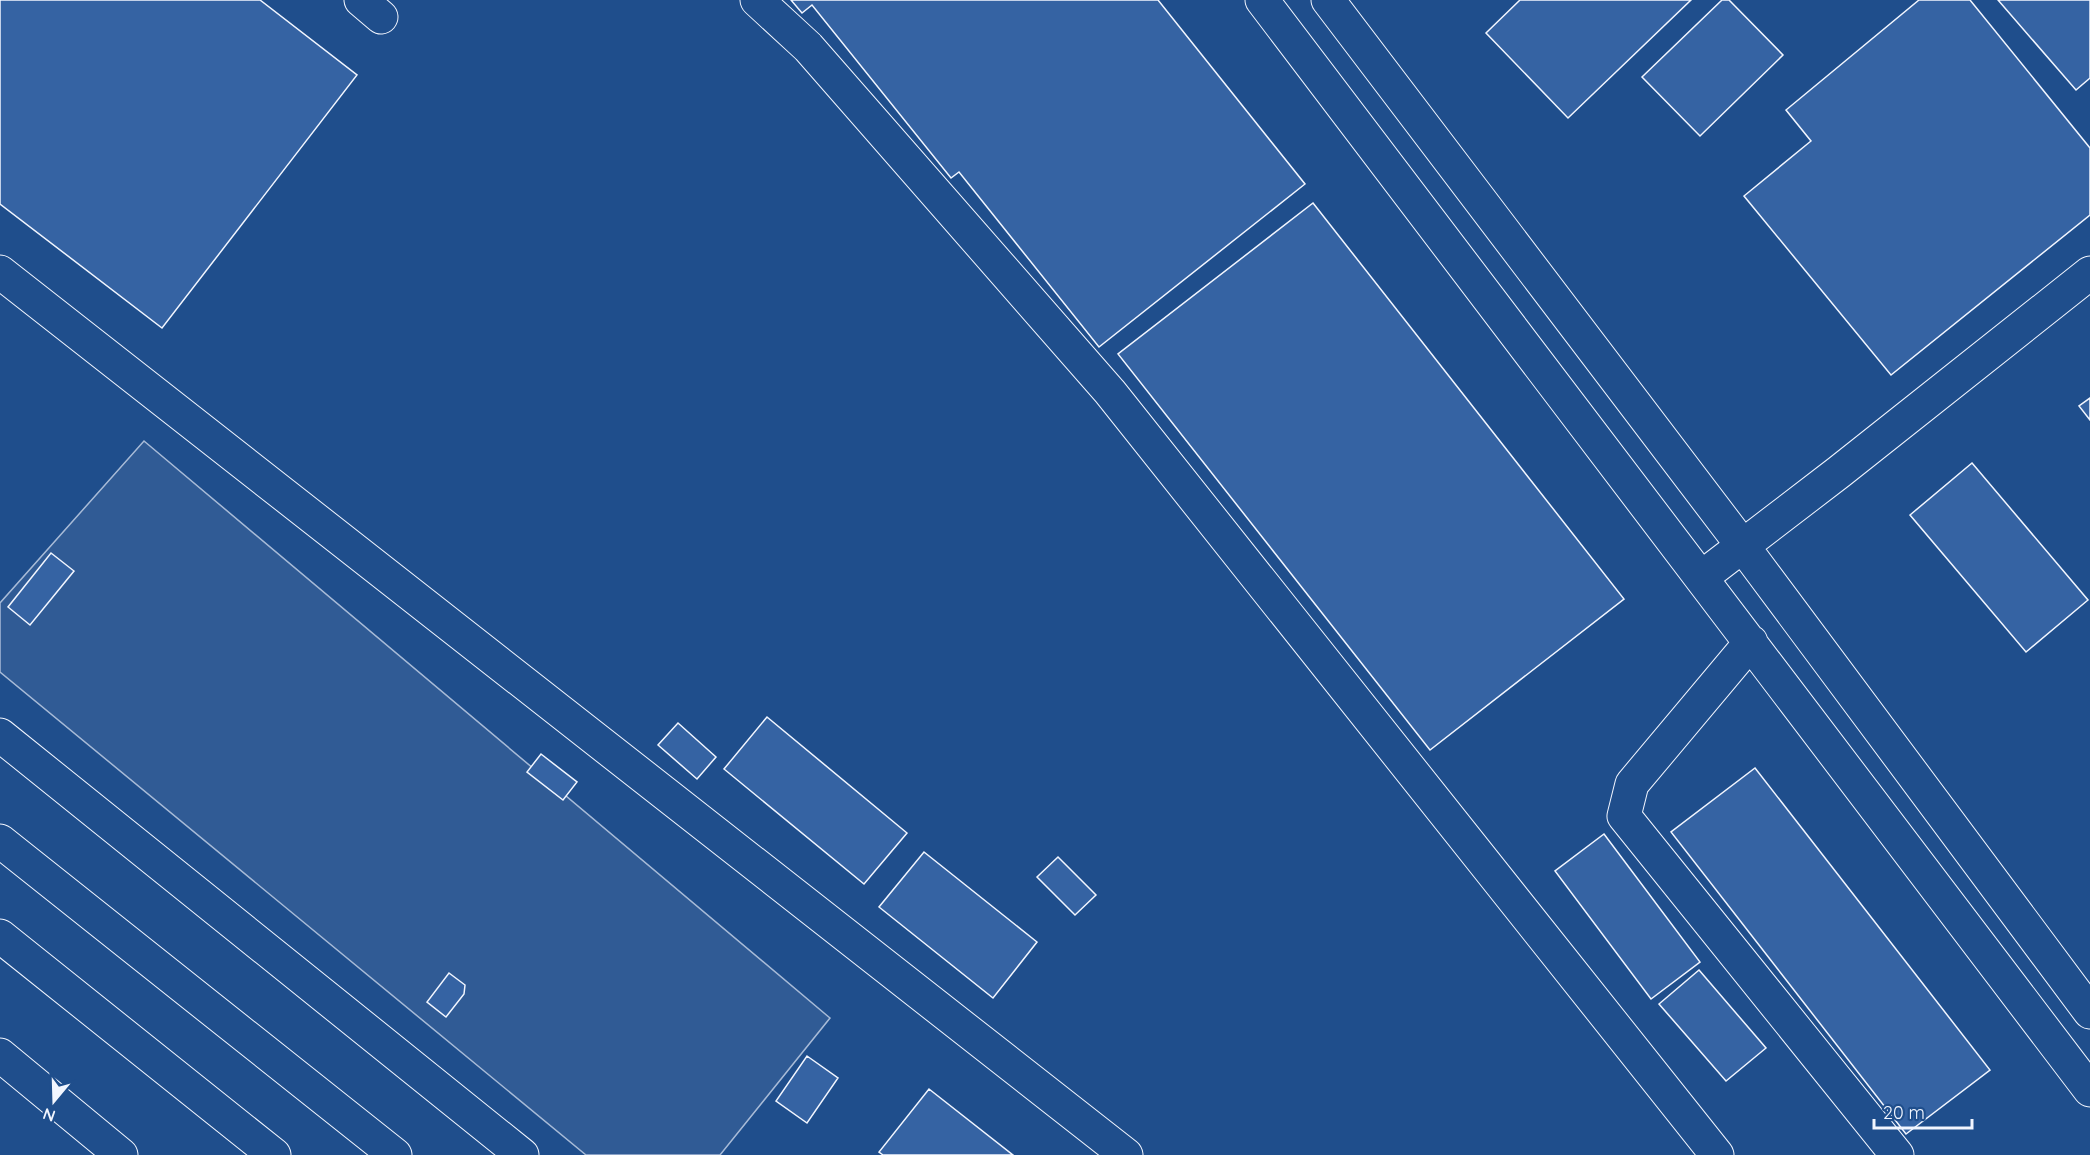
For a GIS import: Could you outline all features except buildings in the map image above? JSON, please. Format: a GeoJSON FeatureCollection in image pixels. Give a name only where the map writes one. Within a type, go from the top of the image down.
{"type":"FeatureCollection","features":[{"type":"Feature","properties":{"kind":"main road"},"geometry":{"type":"LineString","coordinates":[[757,0],[808,47],[1110,392],[1717,1155]]}},
{"type":"Feature","properties":{"kind":"main road"},"geometry":{"type":"LineString","coordinates":[[1262,0],[2090,1090]]}},
{"type":"Feature","properties":{"kind":"main road"},"geometry":{"type":"LineString","coordinates":[[1328,0],[1742,546],[2090,1012]]}},
{"type":"Feature","properties":{"kind":"main road"},"geometry":{"type":"LineString","coordinates":[[0,272],[1126,1155]]}},
{"type":"Feature","properties":{"kind":"main road"},"geometry":{"type":"LineString","coordinates":[[1702,577],[1839,472],[2090,273]]}},
{"type":"Feature","properties":{"kind":"main road"},"geometry":{"type":"LineString","coordinates":[[1751,642],[1632,784],[1624,816],[1897,1155]]}},
{"type":"Feature","properties":{"kind":"main road"},"geometry":{"type":"LineString","coordinates":[[0,735],[522,1155]]}},
{"type":"Feature","properties":{"kind":"main road"},"geometry":{"type":"LineString","coordinates":[[0,842],[395,1155]]}},
{"type":"Feature","properties":{"kind":"main road"},"geometry":{"type":"LineString","coordinates":[[0,936],[274,1155]]}},
{"type":"Feature","properties":{"kind":"main road"},"geometry":{"type":"LineString","coordinates":[[0,1055],[122,1155]]}},
{"type":"Feature","properties":{"kind":"shaded area"},"geometry":{"type":"Polygon","coordinates":[[[144,441],[830,1018],[720,1155],[586,1155],[0,672],[0,603],[144,441]]]}}]}
